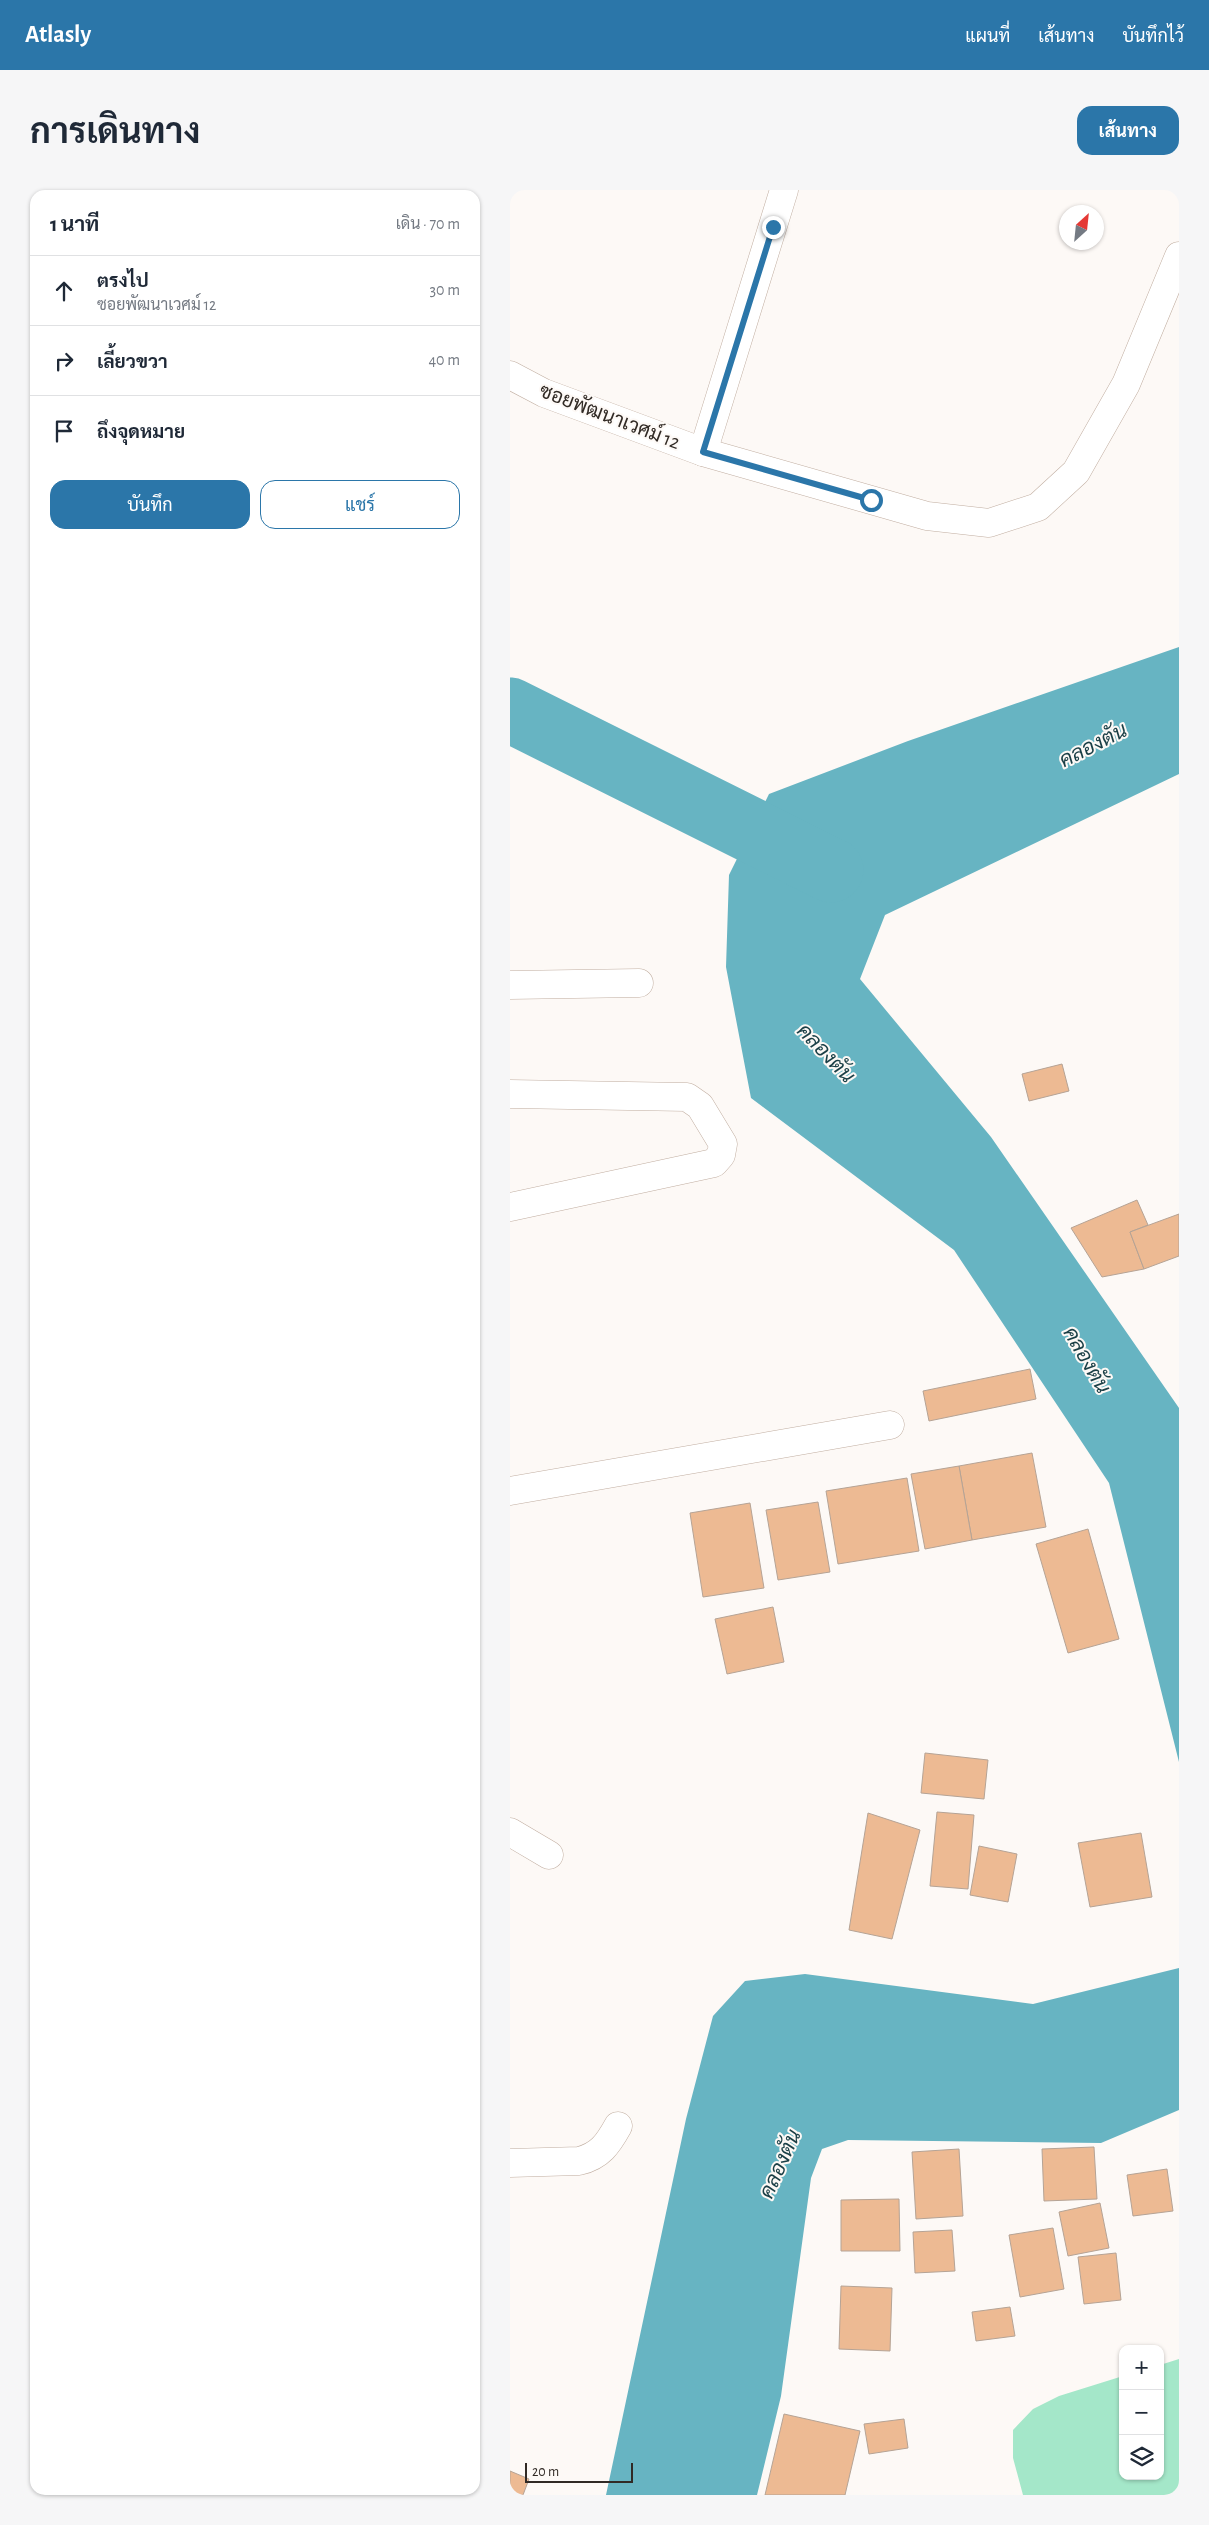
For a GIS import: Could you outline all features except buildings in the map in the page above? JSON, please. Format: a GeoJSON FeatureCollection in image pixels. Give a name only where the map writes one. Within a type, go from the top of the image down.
{"type":"FeatureCollection","features":[{"type":"Feature","properties":{"kind":"street"},"geometry":{"type":"LineString","coordinates":[[703,452],[784,190]]}},
{"type":"Feature","properties":{"kind":"street","name":"ซอยพัฒนาเวศม์ 12"},"geometry":{"type":"LineString","coordinates":[[510,375],[544,393],[703,452],[927,516],[989,523],[1038,507],[1076,472],[1126,384],[1179,256]]}},
{"type":"Feature","properties":{"kind":"street"},"geometry":{"type":"LineString","coordinates":[[510,985],[639,983]]}},
{"type":"Feature","properties":{"kind":"street"},"geometry":{"type":"LineString","coordinates":[[510,1094],[687,1098],[700,1106],[723,1144],[721,1154],[714,1163],[510,1207]]}},
{"type":"Feature","properties":{"kind":"street"},"geometry":{"type":"LineString","coordinates":[[510,1491],[890,1425]]}},
{"type":"Feature","properties":{"kind":"street"},"geometry":{"type":"LineString","coordinates":[[510,1832],[549,1855]]}},
{"type":"Feature","properties":{"kind":"street"},"geometry":{"type":"LineString","coordinates":[[510,2162],[579,2162],[604,2149],[618,2126]]}},
{"type":"Feature","properties":{"kind":"green space"},"geometry":{"type":"Polygon","coordinates":[[[1179,2359],[1179,2495],[1023,2495],[1013,2458],[1013,2430],[1033,2409],[1059,2396],[1119,2377],[1119,2480],[1164,2480],[1164,2364],[1179,2359]]]}},
{"type":"Feature","properties":{"kind":"water","name":"คลองตัน"},"geometry":{"type":"Polygon","coordinates":[[[1179,647],[1179,774],[885,915],[860,979],[991,1137],[1179,1408],[1179,1762],[1109,1483],[954,1250],[751,1098],[726,967],[729,875],[769,794],[908,741],[1179,647]]]}},
{"type":"Feature","properties":{"kind":"water","name":"คลองตัน"},"geometry":{"type":"Polygon","coordinates":[[[1179,1968],[1179,2110],[1101,2143],[848,2140],[822,2149],[811,2178],[781,2396],[757,2495],[606,2495],[686,2119],[713,2016],[745,1981],[805,1974],[1033,2004],[1179,1968]]]}},
{"type":"Feature","properties":{"kind":"waterway"},"geometry":{"type":"LineString","coordinates":[[510,710],[831,870]]}},
{"type":"Feature","properties":{"kind":"route"},"geometry":{"type":"LineString","coordinates":[[773,227],[703,452],[871,500]]}}]}
